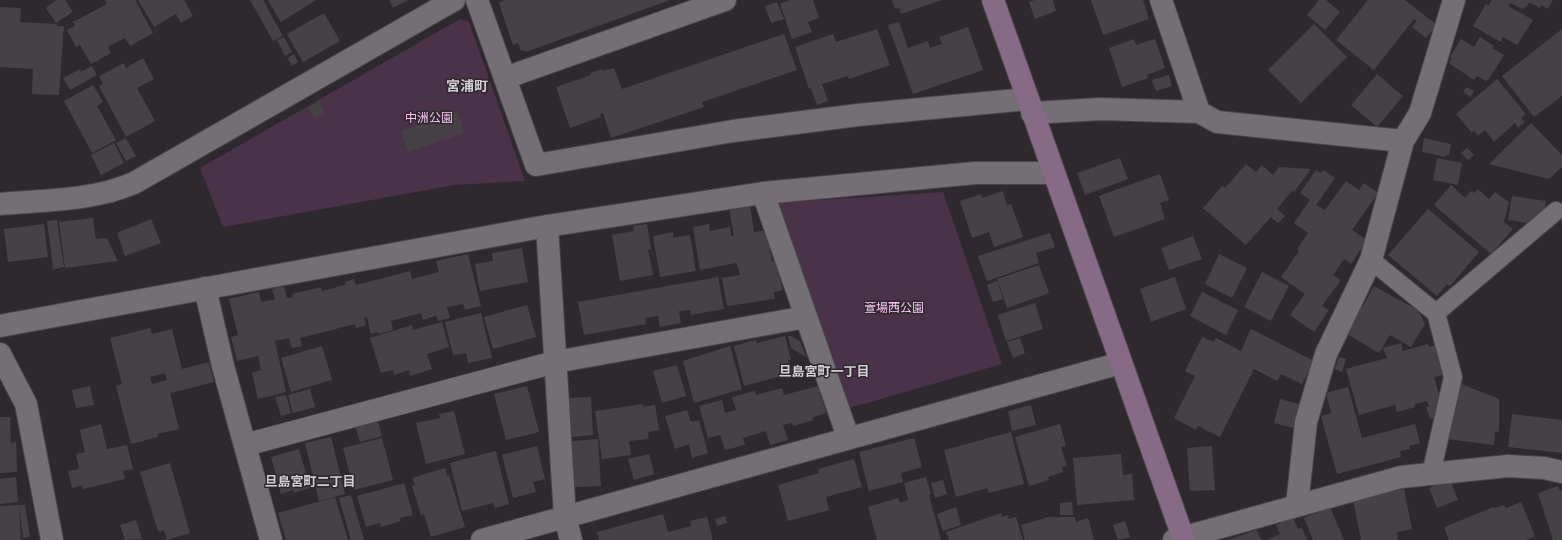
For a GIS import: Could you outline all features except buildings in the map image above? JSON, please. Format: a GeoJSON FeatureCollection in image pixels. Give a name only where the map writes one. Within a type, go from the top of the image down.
{"type":"FeatureCollection","features":[{"type":"Feature","properties":{"kind":"street"},"geometry":{"type":"LineString","coordinates":[[0,204],[96,196],[115,191],[134,183],[454,0]]}},
{"type":"Feature","properties":{"kind":"street"},"geometry":{"type":"LineString","coordinates":[[477,0],[536,165],[733,131],[858,115],[1030,106],[1199,112],[1218,122],[1403,141]]}},
{"type":"Feature","properties":{"kind":"street"},"geometry":{"type":"LineString","coordinates":[[505,78],[726,0]]}},
{"type":"Feature","properties":{"kind":"street"},"geometry":{"type":"LineString","coordinates":[[993,0],[1121,363],[1180,539],[1297,505],[1402,477],[1508,466],[1544,468],[1562,472]]}},
{"type":"Feature","properties":{"kind":"street"},"geometry":{"type":"LineString","coordinates":[[1161,0],[1199,112]]}},
{"type":"Feature","properties":{"kind":"street"},"geometry":{"type":"LineString","coordinates":[[1297,505],[1306,422],[1326,354],[1371,260],[1403,141],[1420,113],[1454,0]]}},
{"type":"Feature","properties":{"kind":"street"},"geometry":{"type":"LineString","coordinates":[[0,326],[547,226],[763,193],[975,173],[1053,173]]}},
{"type":"Feature","properties":{"kind":"street"},"geometry":{"type":"LineString","coordinates":[[763,193],[848,437]]}},
{"type":"Feature","properties":{"kind":"street"},"geometry":{"type":"LineString","coordinates":[[547,226],[565,517],[571,540]]}},
{"type":"Feature","properties":{"kind":"street"},"geometry":{"type":"LineString","coordinates":[[205,288],[223,366],[271,540]]}},
{"type":"Feature","properties":{"kind":"street"},"geometry":{"type":"LineString","coordinates":[[245,445],[555,362],[806,317]]}},
{"type":"Feature","properties":{"kind":"street"},"geometry":{"type":"LineString","coordinates":[[0,354],[26,404],[52,540]]}},
{"type":"Feature","properties":{"kind":"street"},"geometry":{"type":"LineString","coordinates":[[482,540],[848,437],[1121,363]]}},
{"type":"Feature","properties":{"kind":"lane"},"geometry":{"type":"LineString","coordinates":[[1436,313],[1556,211]]}},
{"type":"Feature","properties":{"kind":"lane"},"geometry":{"type":"LineString","coordinates":[[1371,260],[1436,313],[1452,377],[1431,474]]}},
{"type":"Feature","properties":{"kind":"green space","name":"中洲公園"},"geometry":{"type":"Polygon","coordinates":[[[460,19],[469,22],[525,181],[454,185],[223,227],[200,168],[460,19]]]}},
{"type":"Feature","properties":{"kind":"green space","name":"萱場西公園"},"geometry":{"type":"Polygon","coordinates":[[[943,192],[1002,364],[839,411],[773,203],[943,192]]]}},
{"type":"Feature","properties":{"kind":"district","name":"宮浦町"},"geometry":{"type":"Point","coordinates":[467,87]}},
{"type":"Feature","properties":{"kind":"district","name":"旦島宮町一丁目"},"geometry":{"type":"Point","coordinates":[824,372]}},
{"type":"Feature","properties":{"kind":"district","name":"旦島宮町二丁目"},"geometry":{"type":"Point","coordinates":[310,482]}}]}
